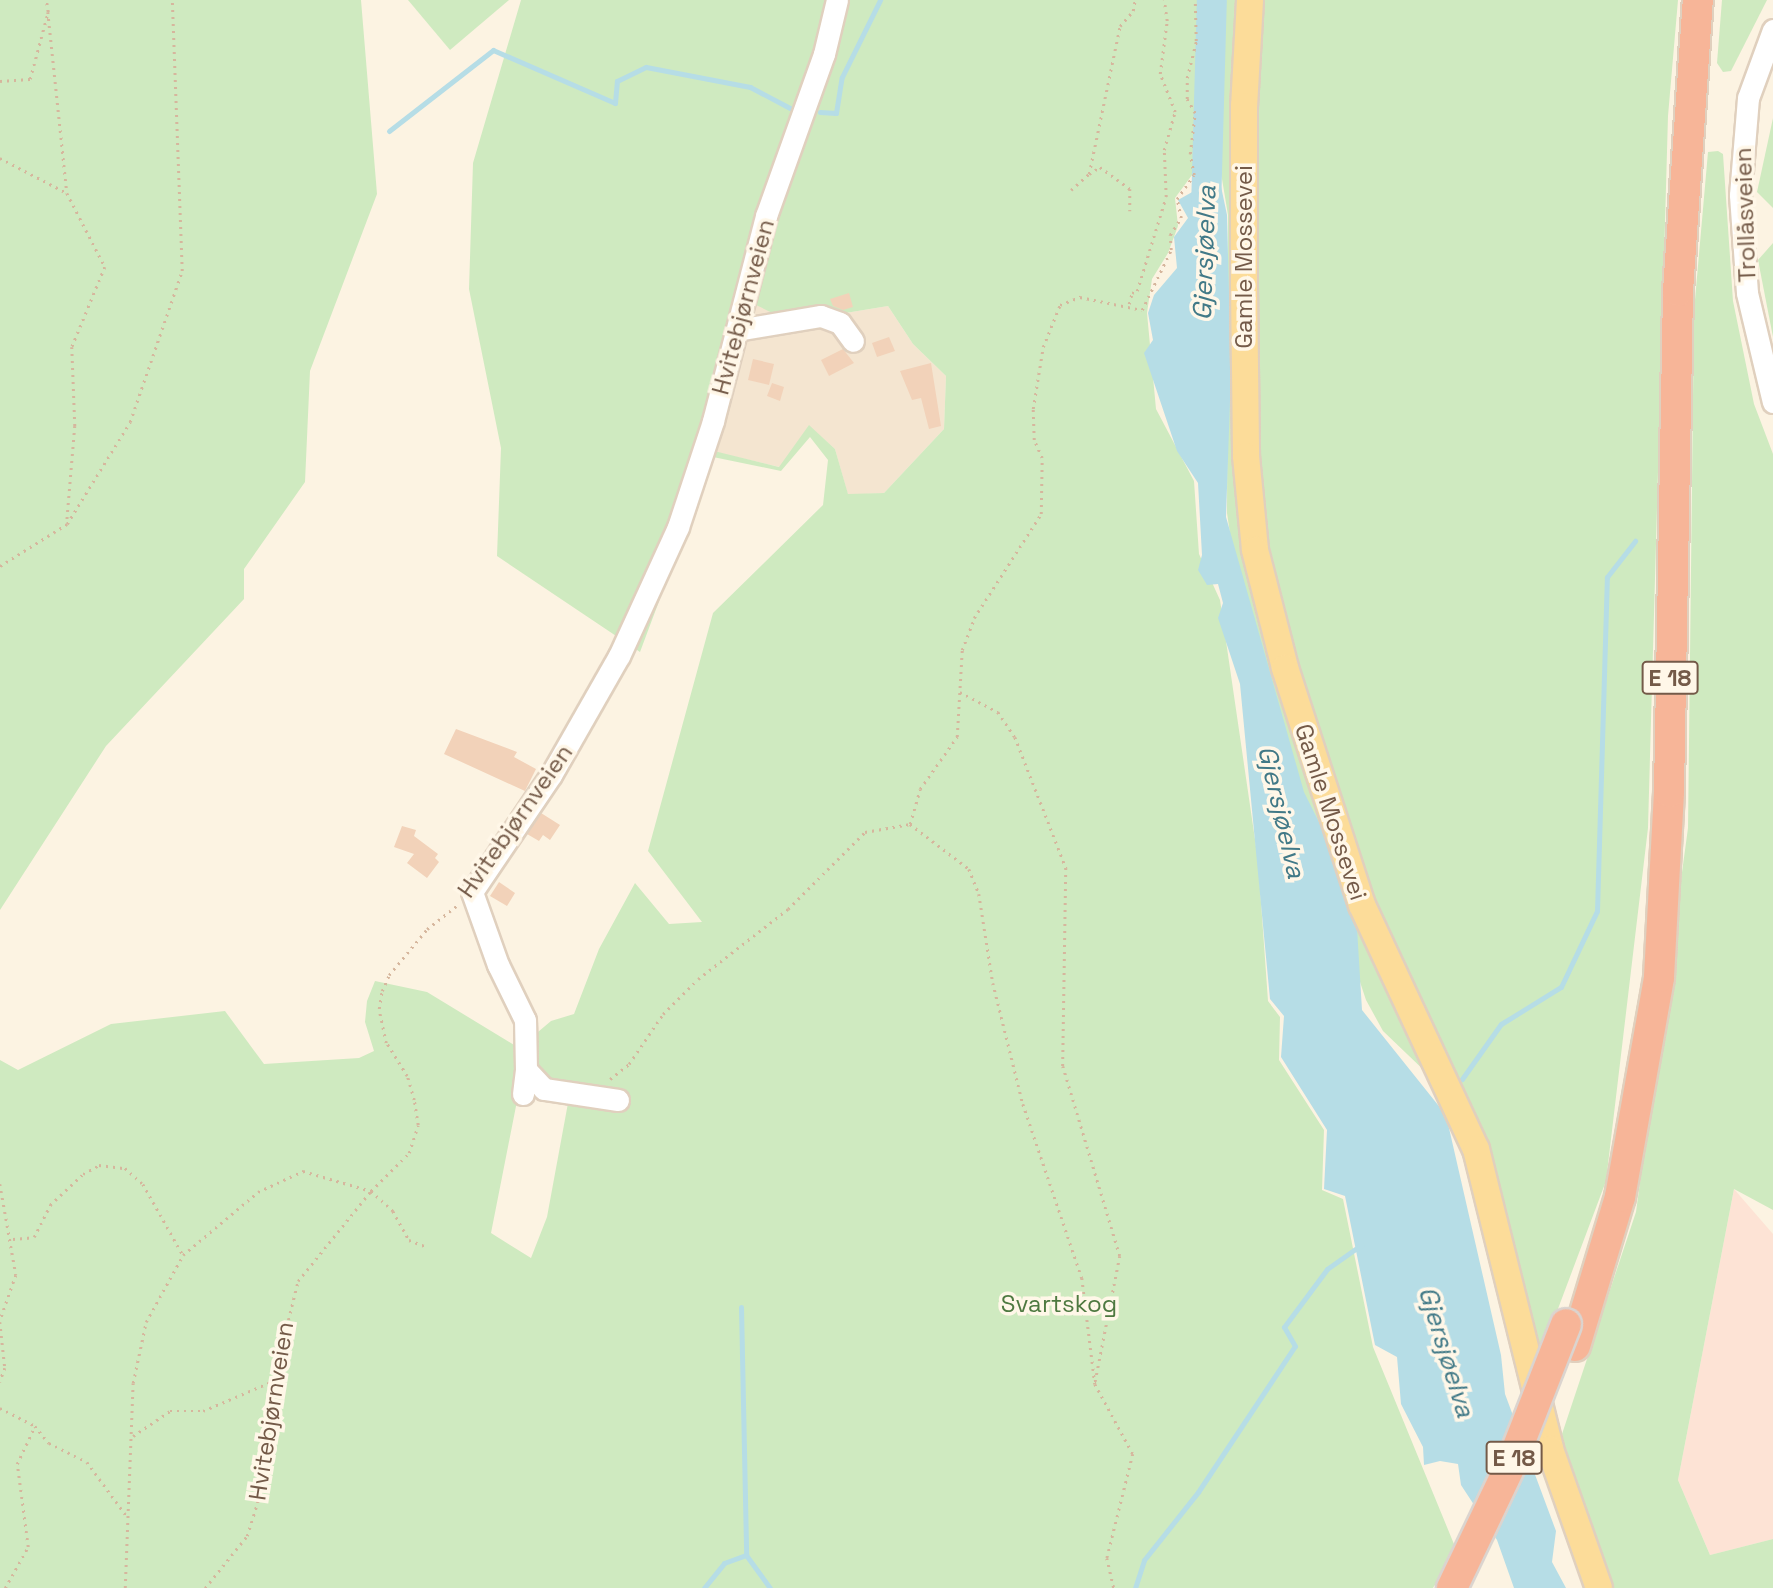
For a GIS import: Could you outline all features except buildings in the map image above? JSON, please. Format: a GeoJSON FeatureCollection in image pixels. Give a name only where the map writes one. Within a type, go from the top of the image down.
{"type":"FeatureCollection","features":[{"type":"Feature","properties":{"kind":"highway","name":"E 18"},"geometry":{"type":"LineString","coordinates":[[1452,1588],[1570,1335],[1619,1133],[1644,978],[1655,804],[1663,345],[1686,0]]}},
{"type":"Feature","properties":{"kind":"highway","name":"E 18"},"geometry":{"type":"LineString","coordinates":[[1469,1588],[1530,1465],[1570,1335],[1620,1197],[1659,977],[1669,792],[1678,291],[1698,0]]}},
{"type":"Feature","properties":{"kind":"main road","name":"Gamle Mossevei"},"geometry":{"type":"LineString","coordinates":[[1250,0],[1244,106],[1244,274],[1246,456],[1255,550],[1289,681],[1362,905],[1476,1149],[1550,1449],[1598,1588]]}},
{"type":"Feature","properties":{"kind":"street","name":"Hvitebjørnveien"},"geometry":{"type":"LineString","coordinates":[[472,892],[551,775],[619,656],[678,527],[713,421],[766,216],[824,54],[837,0]]}},
{"type":"Feature","properties":{"kind":"street","name":"Trollåsveien"},"geometry":{"type":"LineString","coordinates":[[1773,30],[1748,99],[1741,195],[1747,293],[1773,402]]}},
{"type":"Feature","properties":{"kind":"street"},"geometry":{"type":"LineString","coordinates":[[737,330],[821,316],[840,323],[853,341]]}},
{"type":"Feature","properties":{"kind":"street"},"geometry":{"type":"LineString","coordinates":[[472,892],[498,965],[525,1020],[526,1070],[523,1094]]}},
{"type":"Feature","properties":{"kind":"street"},"geometry":{"type":"LineString","coordinates":[[526,1070],[544,1089],[618,1100]]}},
{"type":"Feature","properties":{"kind":"path"},"geometry":{"type":"LineString","coordinates":[[46,0],[67,193],[105,267],[72,347],[75,426],[67,524]]}},
{"type":"Feature","properties":{"kind":"path"},"geometry":{"type":"LineString","coordinates":[[0,566],[67,524],[130,422],[183,271],[172,0]]}},
{"type":"Feature","properties":{"kind":"path"},"geometry":{"type":"LineString","coordinates":[[1089,174],[1120,26],[1133,11],[1135,0]]}},
{"type":"Feature","properties":{"kind":"path"},"geometry":{"type":"LineString","coordinates":[[1129,304],[1132,293],[1137,291],[1166,197],[1164,150],[1175,112],[1160,74],[1167,20],[1164,0]]}},
{"type":"Feature","properties":{"kind":"path"},"geometry":{"type":"LineString","coordinates":[[910,824],[920,789],[957,737],[962,650],[974,618],[1041,514],[1042,458],[1034,440],[1033,409],[1043,347],[1060,305],[1080,297],[1129,304],[1142,310],[1151,298],[1171,250],[1170,234],[1181,218],[1177,199],[1194,175],[1190,154],[1195,113],[1187,99],[1187,78],[1196,41],[1195,0]]}},
{"type":"Feature","properties":{"kind":"path"},"geometry":{"type":"LineString","coordinates":[[0,81],[30,79],[48,12]]}},
{"type":"Feature","properties":{"kind":"path"},"geometry":{"type":"LineString","coordinates":[[1,160],[67,193]]}},
{"type":"Feature","properties":{"kind":"path"},"geometry":{"type":"LineString","coordinates":[[1071,190],[1100,167],[1130,189],[1129,211]]}},
{"type":"Feature","properties":{"kind":"path"},"geometry":{"type":"LineString","coordinates":[[960,692],[998,712],[1015,737],[1066,868],[1063,1066],[1120,1256],[1096,1384]]}},
{"type":"Feature","properties":{"kind":"path"},"geometry":{"type":"LineString","coordinates":[[597,1099],[607,1082],[629,1064],[663,1014],[716,962],[788,909],[865,832],[910,824],[969,869],[979,894],[993,983],[1023,1104],[1083,1278],[1096,1384],[1132,1454],[1107,1558],[1114,1588]]}},
{"type":"Feature","properties":{"kind":"path","name":"Hvitebjørnveien"},"geometry":{"type":"LineString","coordinates":[[205,1588],[247,1536],[261,1491],[273,1381],[298,1281],[371,1191],[409,1153],[418,1125],[407,1076],[386,1043],[379,1009],[382,991],[389,975],[427,929],[472,892]]}},
{"type":"Feature","properties":{"kind":"path"},"geometry":{"type":"LineString","coordinates":[[13,1239],[34,1237],[50,1205],[83,1174],[99,1165],[125,1168],[142,1184],[183,1255]]}},
{"type":"Feature","properties":{"kind":"path"},"geometry":{"type":"LineString","coordinates":[[125,1588],[133,1384],[146,1322],[183,1255],[258,1192],[303,1171],[371,1191],[393,1211],[409,1240],[427,1247]]}},
{"type":"Feature","properties":{"kind":"path"},"geometry":{"type":"LineString","coordinates":[[0,1184],[13,1239],[16,1275],[0,1322],[5,1368],[0,1382]]}},
{"type":"Feature","properties":{"kind":"path"},"geometry":{"type":"LineString","coordinates":[[133,1436],[170,1411],[204,1411],[273,1381]]}},
{"type":"Feature","properties":{"kind":"path"},"geometry":{"type":"LineString","coordinates":[[0,1408],[35,1426],[49,1443],[87,1462],[126,1515]]}},
{"type":"Feature","properties":{"kind":"path"},"geometry":{"type":"LineString","coordinates":[[5,1588],[28,1547],[17,1464],[35,1426]]}},
{"type":"Feature","properties":{"kind":"shaded area"},"geometry":{"type":"Polygon","coordinates":[[[754,303],[791,322],[888,306],[913,344],[946,376],[944,429],[884,493],[848,495],[835,449],[809,426],[780,467],[714,452],[754,303]]]}},
{"type":"Feature","properties":{"kind":"shaded area"},"geometry":{"type":"Polygon","coordinates":[[[1734,1189],[1773,1234],[1773,1539],[1710,1555],[1678,1480],[1734,1189]]]}},
{"type":"Feature","properties":{"kind":"green space"},"geometry":{"type":"Polygon","coordinates":[[[0,0],[361,0],[377,194],[310,371],[305,482],[244,569],[244,599],[106,746],[0,910],[0,0]]]}},
{"type":"Feature","properties":{"kind":"green space"},"geometry":{"type":"Polygon","coordinates":[[[408,0],[509,0],[450,50],[408,0]]]}},
{"type":"Feature","properties":{"kind":"green space","name":"Svartskog"},"geometry":{"type":"Polygon","coordinates":[[[521,0],[1678,0],[1668,116],[1648,828],[1606,1181],[1541,1354],[1506,1237],[1431,1077],[1383,1031],[1366,1000],[1277,732],[1235,568],[1227,513],[1228,215],[1220,167],[1195,171],[1175,198],[1178,226],[1168,253],[1152,279],[1147,313],[1156,409],[1194,481],[1199,554],[1220,600],[1258,860],[1268,1001],[1280,1017],[1279,1060],[1324,1130],[1322,1190],[1343,1199],[1373,1347],[1456,1549],[1433,1588],[0,1588],[0,1060],[18,1070],[111,1024],[225,1011],[264,1064],[359,1058],[374,1051],[365,1022],[367,1001],[375,981],[427,992],[519,1048],[551,1021],[574,1014],[599,949],[635,883],[669,924],[702,922],[648,851],[713,613],[823,505],[828,460],[810,437],[781,471],[713,457],[640,652],[497,556],[501,448],[469,289],[473,163],[521,0]],[[754,304],[714,451],[779,467],[809,425],[835,449],[848,494],[884,493],[944,429],[946,376],[913,344],[888,306],[791,322],[754,304]],[[524,1094],[518,1096],[491,1233],[531,1258],[547,1217],[568,1103],[524,1094]]]}},
{"type":"Feature","properties":{"kind":"green space"},"geometry":{"type":"Polygon","coordinates":[[[1722,0],[1767,0],[1731,71],[1723,72],[1717,63],[1722,0]]]}},
{"type":"Feature","properties":{"kind":"green space"},"geometry":{"type":"Polygon","coordinates":[[[1773,118],[1773,208],[1757,192],[1773,118]]]}},
{"type":"Feature","properties":{"kind":"green space"},"geometry":{"type":"Polygon","coordinates":[[[1718,151],[1723,154],[1733,301],[1754,404],[1773,454],[1773,1210],[1734,1189],[1678,1480],[1710,1555],[1773,1539],[1773,1588],[1610,1588],[1572,1486],[1562,1434],[1636,1212],[1688,828],[1694,311],[1708,152],[1718,151]]]}},
{"type":"Feature","properties":{"kind":"green space"},"geometry":{"type":"Polygon","coordinates":[[[1773,243],[1773,337],[1758,260],[1773,243]]]}},
{"type":"Feature","properties":{"kind":"water"},"geometry":{"type":"Polygon","coordinates":[[[1207,169],[1218,172],[1227,215],[1231,372],[1226,517],[1304,792],[1355,895],[1362,1010],[1446,1115],[1501,1355],[1505,1394],[1556,1531],[1552,1562],[1566,1588],[1514,1588],[1497,1540],[1461,1485],[1458,1464],[1440,1461],[1424,1465],[1423,1447],[1401,1404],[1397,1357],[1375,1345],[1345,1196],[1324,1189],[1327,1130],[1281,1057],[1284,1016],[1270,999],[1240,684],[1218,618],[1223,603],[1218,584],[1207,585],[1198,570],[1202,555],[1198,483],[1177,451],[1144,353],[1153,340],[1148,313],[1154,295],[1177,268],[1174,237],[1188,218],[1178,200],[1194,191],[1207,169]]]}},
{"type":"Feature","properties":{"kind":"waterway"},"geometry":{"type":"LineString","coordinates":[[820,112],[836,113],[842,77],[880,0]]}},
{"type":"Feature","properties":{"kind":"waterway","name":"Gjersjøelva"},"geometry":{"type":"LineString","coordinates":[[1206,209],[1212,0]]}},
{"type":"Feature","properties":{"kind":"waterway"},"geometry":{"type":"LineString","coordinates":[[389,131],[493,50],[615,103],[617,81],[646,67],[750,87],[790,108]]}},
{"type":"Feature","properties":{"kind":"waterway"},"geometry":{"type":"LineString","coordinates":[[1462,1079],[1501,1024],[1561,987],[1597,911],[1607,577],[1635,541]]}},
{"type":"Feature","properties":{"kind":"waterway"},"geometry":{"type":"LineString","coordinates":[[1135,1588],[1144,1560],[1198,1492],[1295,1346],[1284,1327],[1327,1269],[1361,1245]]}},
{"type":"Feature","properties":{"kind":"waterway"},"geometry":{"type":"LineString","coordinates":[[741,1307],[746,1555],[770,1588]]}},
{"type":"Feature","properties":{"kind":"waterway"},"geometry":{"type":"LineString","coordinates":[[704,1588],[724,1563],[746,1555]]}}]}
